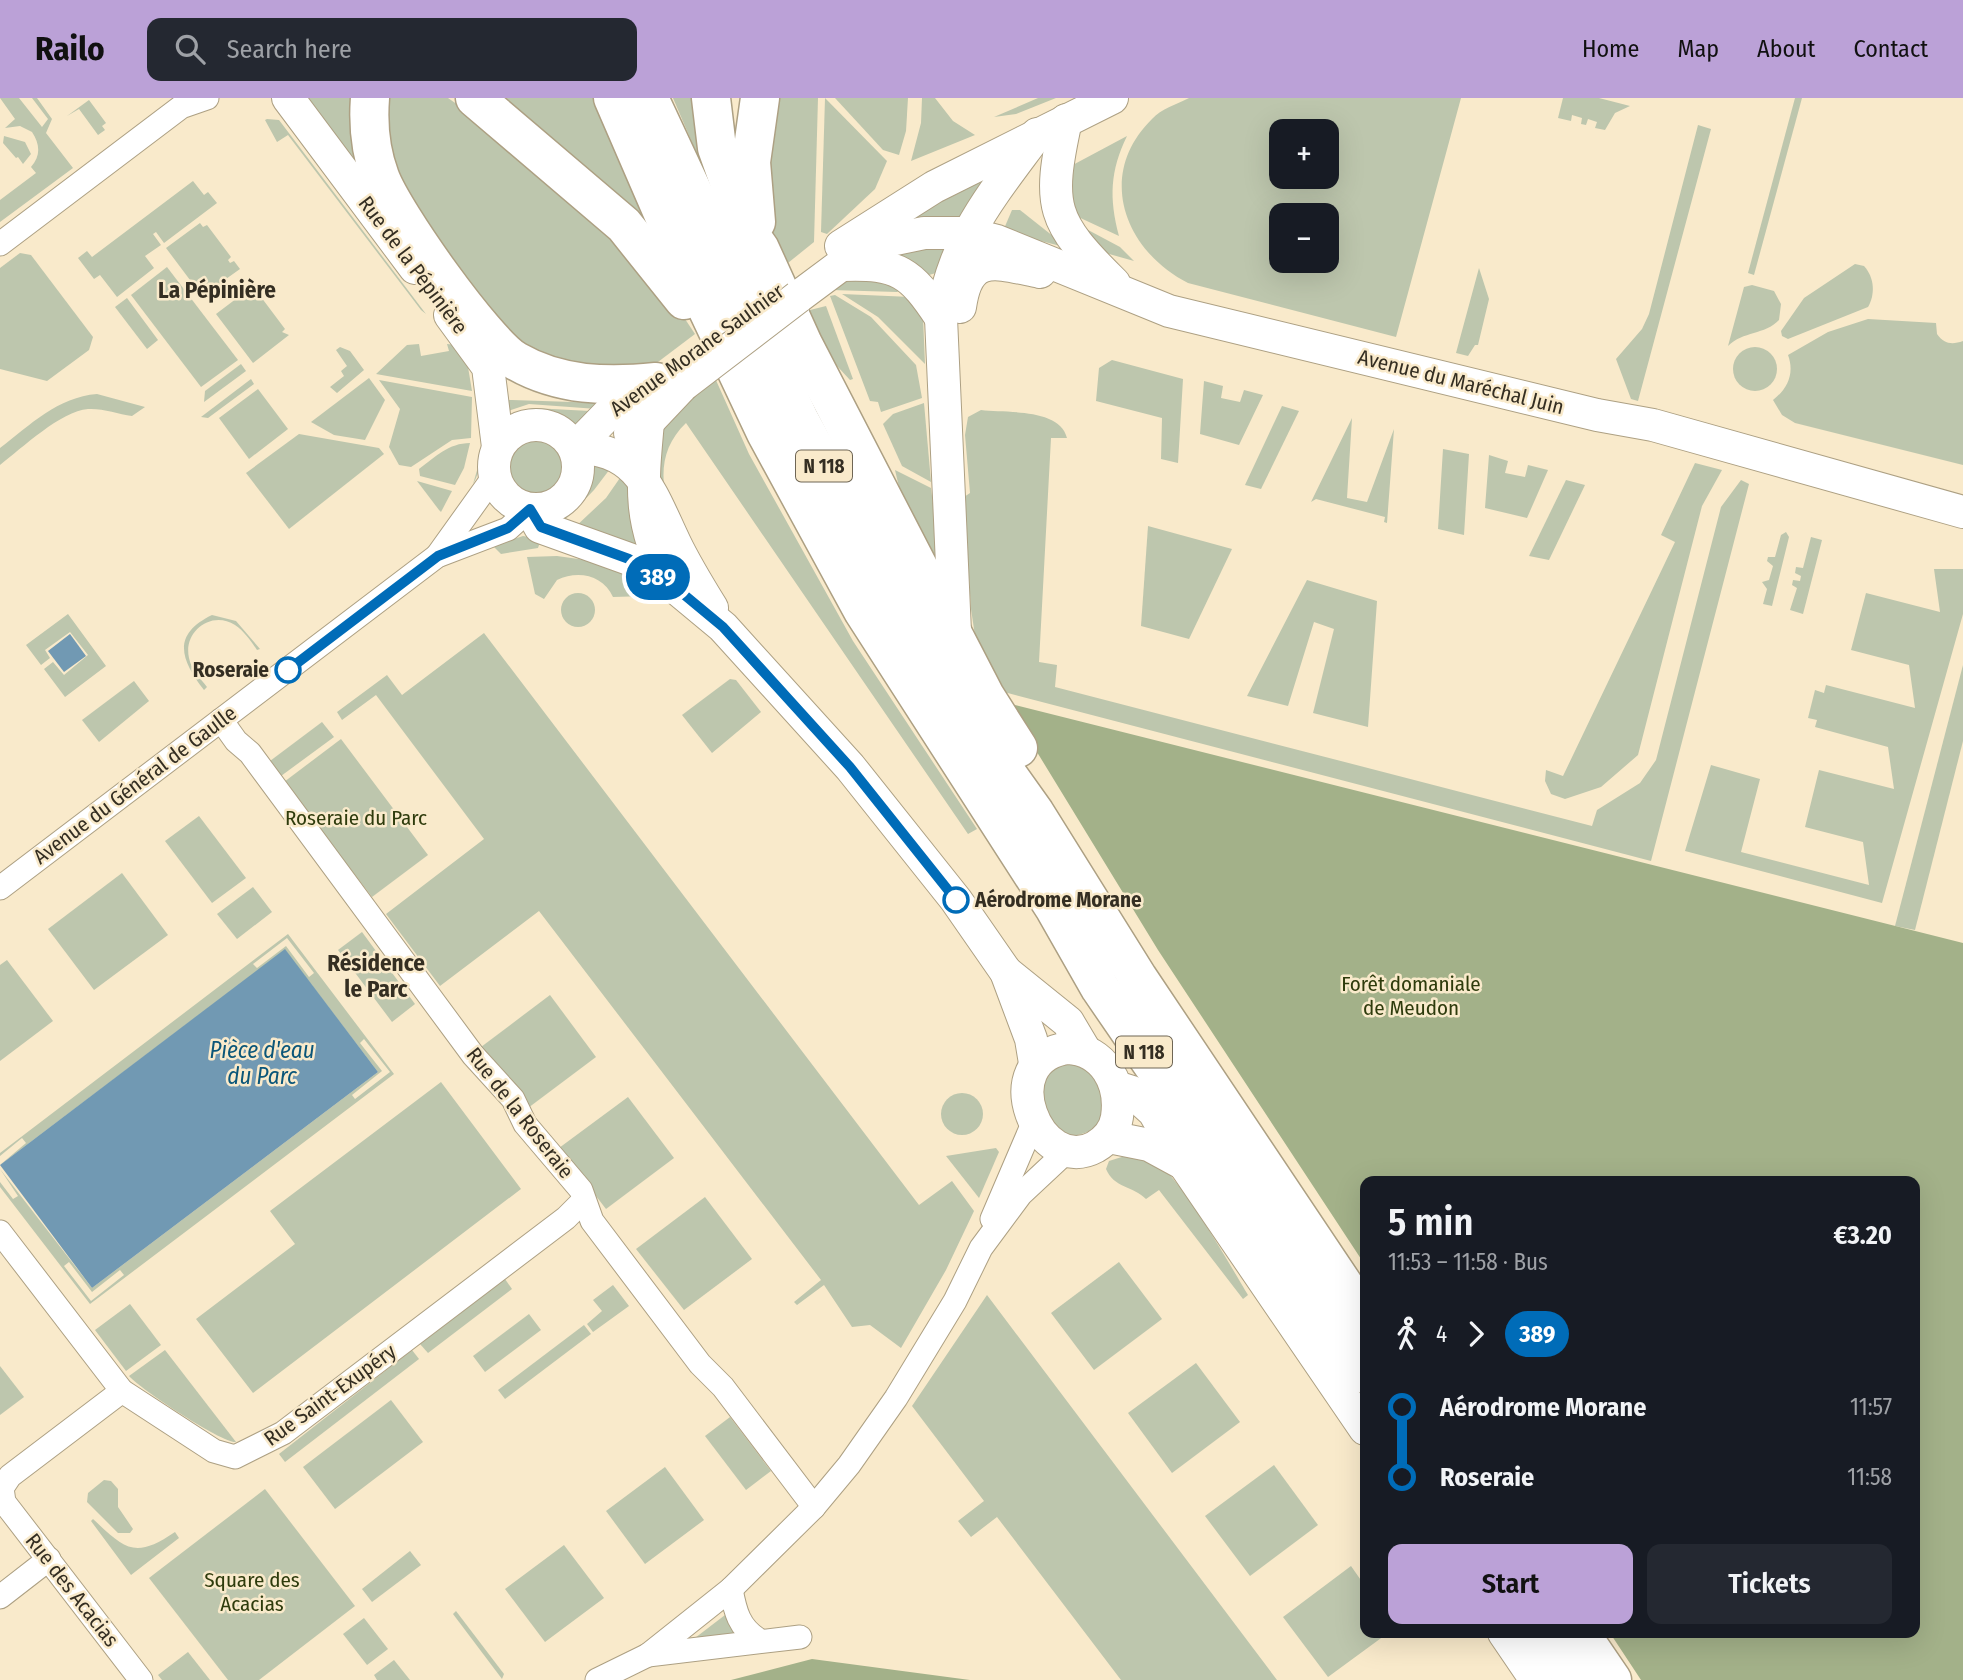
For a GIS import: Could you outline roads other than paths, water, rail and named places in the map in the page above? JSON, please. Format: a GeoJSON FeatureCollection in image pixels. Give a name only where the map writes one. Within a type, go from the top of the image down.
{"type":"FeatureCollection","features":[{"type":"Feature","properties":{"kind":"highway"},"geometry":{"type":"LineString","coordinates":[[370,98],[376,164],[394,208],[503,351],[530,368],[583,383],[611,386],[672,379]]}},
{"type":"Feature","properties":{"kind":"highway"},"geometry":{"type":"LineString","coordinates":[[475,98],[624,225],[654,259],[735,369]]}},
{"type":"Feature","properties":{"kind":"highway","name":"N 118"},"geometry":{"type":"LineString","coordinates":[[612,98],[735,369],[811,517],[877,633],[1055,909],[1100,988],[1360,1367]]}},
{"type":"Feature","properties":{"kind":"highway","name":"N 118"},"geometry":{"type":"LineString","coordinates":[[649,98],[799,419],[881,572],[961,709],[1035,813],[1138,978],[1360,1310]]}},
{"type":"Feature","properties":{"kind":"highway"},"geometry":{"type":"LineString","coordinates":[[711,98],[717,148],[725,177],[746,229],[760,249],[803,344],[955,632],[985,696],[1027,762],[1035,813]]}},
{"type":"Feature","properties":{"kind":"highway"},"geometry":{"type":"LineString","coordinates":[[760,98],[751,162],[760,249]]}},
{"type":"Feature","properties":{"kind":"highway"},"geometry":{"type":"LineString","coordinates":[[1546,1638],[1575,1680]]}},
{"type":"Feature","properties":{"kind":"highway"},"geometry":{"type":"LineString","coordinates":[[1583,1638],[1612,1680]]}},
{"type":"Feature","properties":{"kind":"street"},"geometry":{"type":"LineString","coordinates":[[0,244],[181,107],[207,98]]}},
{"type":"Feature","properties":{"kind":"street","name":"Rue de la Pépinière"},"geometry":{"type":"LineString","coordinates":[[288,98],[488,367],[496,461]]}},
{"type":"Feature","properties":{"kind":"street","name":"Avenue Morane Saulnier"},"geometry":{"type":"LineString","coordinates":[[575,448],[613,409],[672,379],[795,289],[871,224],[945,181],[1112,98]]}},
{"type":"Feature","properties":{"kind":"street"},"geometry":{"type":"LineString","coordinates":[[1066,120],[1054,190],[1062,222],[1074,244],[1110,287]]}},
{"type":"Feature","properties":{"kind":"street","name":"Avenue Morane Saulnier"},"geometry":{"type":"LineString","coordinates":[[795,289],[867,249],[902,236],[966,233],[1037,134]]}},
{"type":"Feature","properties":{"kind":"street"},"geometry":{"type":"LineString","coordinates":[[955,632],[941,317],[948,283],[966,233]]}},
{"type":"Feature","properties":{"kind":"street","name":"Avenue du Maréchal Juin"},"geometry":{"type":"LineString","coordinates":[[966,233],[997,241],[1169,312],[1597,415],[1653,425],[1963,512]]}},
{"type":"Feature","properties":{"kind":"street"},"geometry":{"type":"LineString","coordinates":[[946,414],[962,295],[970,273],[985,264],[1002,264],[1110,287]]}},
{"type":"Feature","properties":{"kind":"street"},"geometry":{"type":"LineString","coordinates":[[841,265],[882,265],[905,274],[920,286],[941,317]]}},
{"type":"Feature","properties":{"kind":"street","name":"Avenue Morane Saulnier"},"geometry":{"type":"LineString","coordinates":[[575,448],[628,434],[648,422],[672,379]]}},
{"type":"Feature","properties":{"kind":"street"},"geometry":{"type":"LineString","coordinates":[[648,422],[643,479],[647,531],[670,583]]}},
{"type":"Feature","properties":{"kind":"street"},"geometry":{"type":"LineString","coordinates":[[543,425],[556,429],[575,448],[578,473],[567,496],[544,508],[530,509],[508,498],[496,461],[517,429],[543,425]]}},
{"type":"Feature","properties":{"kind":"street"},"geometry":{"type":"LineString","coordinates":[[575,448],[604,449],[620,458],[643,479],[685,565],[723,627]]}},
{"type":"Feature","properties":{"kind":"street","name":"Avenue du Général de Gaulle"},"geometry":{"type":"LineString","coordinates":[[438,556],[496,461]]}},
{"type":"Feature","properties":{"kind":"street"},"geometry":{"type":"LineString","coordinates":[[530,509],[541,527],[629,559],[670,583],[723,627],[850,767],[944,885],[1006,972],[1031,1039],[1035,1063],[1028,1083],[1027,1098],[1034,1121],[1054,1145],[1066,1152]]}},
{"type":"Feature","properties":{"kind":"street","name":"Avenue du Général de Gaulle"},"geometry":{"type":"LineString","coordinates":[[0,888],[438,556],[508,528],[530,509]]}},
{"type":"Feature","properties":{"kind":"street","name":"Rue de la Roseraie"},"geometry":{"type":"LineString","coordinates":[[221,720],[236,741],[250,753],[474,1055],[513,1099],[532,1132],[581,1190],[592,1221],[700,1364],[723,1388],[814,1507]]}},
{"type":"Feature","properties":{"kind":"street"},"geometry":{"type":"LineString","coordinates":[[981,1248],[1021,1194],[1066,1152],[1094,1148],[1109,1137],[1116,1121],[1116,1087],[1100,1061],[1084,1049],[1068,1022],[1006,972]]}},
{"type":"Feature","properties":{"kind":"street"},"geometry":{"type":"LineString","coordinates":[[1035,1063],[1052,1050],[1084,1049]]}},
{"type":"Feature","properties":{"kind":"street"},"geometry":{"type":"LineString","coordinates":[[1116,1087],[1132,1092],[1154,1112],[1184,1164],[1360,1422]]}},
{"type":"Feature","properties":{"kind":"street"},"geometry":{"type":"LineString","coordinates":[[597,1680],[648,1655],[731,1589],[814,1507],[849,1465],[896,1398],[955,1301],[981,1248],[1034,1121]]}},
{"type":"Feature","properties":{"kind":"street"},"geometry":{"type":"LineString","coordinates":[[1109,1137],[1149,1144],[1184,1164]]}},
{"type":"Feature","properties":{"kind":"street","name":"Rue Saint-Exupéry"},"geometry":{"type":"LineString","coordinates":[[0,1232],[122,1391],[214,1451],[228,1457],[243,1455],[283,1433],[566,1218],[583,1200]]}},
{"type":"Feature","properties":{"kind":"street","name":"Rue des Acacias"},"geometry":{"type":"LineString","coordinates":[[122,1391],[10,1476],[2,1488],[4,1502],[141,1680]]}},
{"type":"Feature","properties":{"kind":"street"},"geometry":{"type":"LineString","coordinates":[[0,1597],[48,1559]]}},
{"type":"Feature","properties":{"kind":"street"},"geometry":{"type":"LineString","coordinates":[[731,1589],[736,1613],[746,1632],[759,1640]]}},
{"type":"Feature","properties":{"kind":"street"},"geometry":{"type":"LineString","coordinates":[[648,1655],[800,1637]]}},
{"type":"Feature","properties":{"kind":"street"},"geometry":{"type":"LineString","coordinates":[[1507,1638],[1536,1680]]}},
{"type":"Feature","properties":{"kind":"water"},"geometry":{"type":"Polygon","coordinates":[[[70,634],[86,656],[64,672],[48,651],[70,634]]]}},
{"type":"Feature","properties":{"kind":"water","name":"Pièce d'eau du Parc"},"geometry":{"type":"Polygon","coordinates":[[[285,949],[378,1072],[92,1288],[0,1165],[285,949]]]}},
{"type":"Feature","properties":{"kind":"place","name":"Roseraie"},"geometry":{"type":"Point","coordinates":[288,670]}},
{"type":"Feature","properties":{"kind":"place","name":"Aérodrome Morane"},"geometry":{"type":"Point","coordinates":[956,900]}},
{"type":"Feature","properties":{"kind":"district","name":"La Pépinière"},"geometry":{"type":"Point","coordinates":[217,290]}},
{"type":"Feature","properties":{"kind":"district","name":"Résidence le Parc"},"geometry":{"type":"Point","coordinates":[376,976]}},
{"type":"Feature","properties":{"kind":"park label","name":"Roseraie du Parc"},"geometry":{"type":"Point","coordinates":[356,818]}},
{"type":"Feature","properties":{"kind":"park label","name":"Forêt domaniale de Meudon"},"geometry":{"type":"Point","coordinates":[1411,996]}},
{"type":"Feature","properties":{"kind":"park label","name":"Square des Acacias"},"geometry":{"type":"Point","coordinates":[252,1592]}}]}
